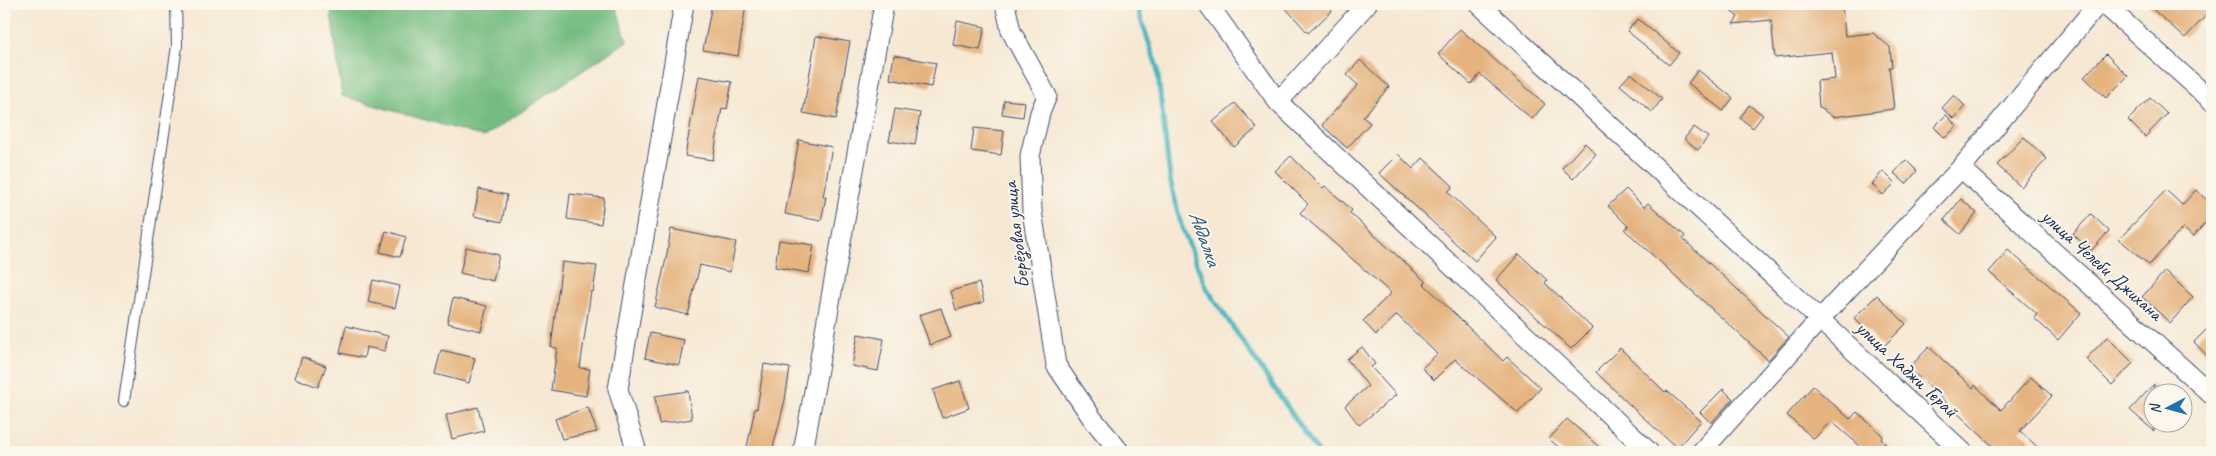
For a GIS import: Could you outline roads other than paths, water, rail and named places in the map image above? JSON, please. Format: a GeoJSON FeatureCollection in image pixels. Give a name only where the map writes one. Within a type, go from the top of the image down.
{"type":"FeatureCollection","features":[{"type":"Feature","properties":{"kind":"street"},"geometry":{"type":"LineString","coordinates":[[637,452],[618,389],[684,4]]}},
{"type":"Feature","properties":{"kind":"street"},"geometry":{"type":"LineString","coordinates":[[803,452],[884,4]]}},
{"type":"Feature","properties":{"kind":"street","name":"Берёзовая улица"},"geometry":{"type":"LineString","coordinates":[[1005,4],[1011,30],[1047,96],[1040,113],[1030,156],[1032,211],[1056,365],[1092,418],[1120,452]]}},
{"type":"Feature","properties":{"kind":"street"},"geometry":{"type":"LineString","coordinates":[[1208,4],[1278,102],[1649,452]]}},
{"type":"Feature","properties":{"kind":"street"},"geometry":{"type":"LineString","coordinates":[[1278,102],[1368,4]]}},
{"type":"Feature","properties":{"kind":"street","name":"улица Хаджи Герай"},"geometry":{"type":"LineString","coordinates":[[1479,4],[1821,318],[1963,452]]}},
{"type":"Feature","properties":{"kind":"street"},"geometry":{"type":"LineString","coordinates":[[1701,452],[1821,318],[1961,168],[2098,4]]}},
{"type":"Feature","properties":{"kind":"street"},"geometry":{"type":"LineString","coordinates":[[2104,4],[2212,101]]}},
{"type":"Feature","properties":{"kind":"street","name":"улица Челеби Джихана"},"geometry":{"type":"LineString","coordinates":[[1961,168],[2212,395]]}},
{"type":"Feature","properties":{"kind":"lane"},"geometry":{"type":"LineString","coordinates":[[124,400],[177,46],[176,4]]}},
{"type":"Feature","properties":{"kind":"waterway","name":"Абдалка"},"geometry":{"type":"LineString","coordinates":[[1136,4],[1157,67],[1170,179],[1181,225],[1207,289],[1318,452]]}}]}
